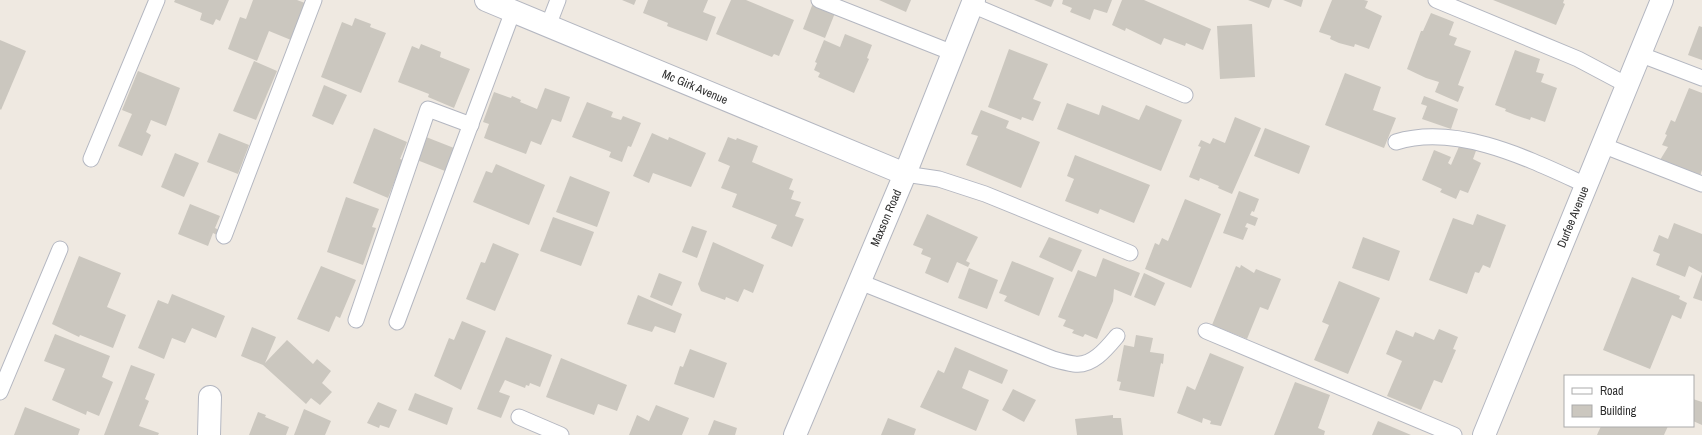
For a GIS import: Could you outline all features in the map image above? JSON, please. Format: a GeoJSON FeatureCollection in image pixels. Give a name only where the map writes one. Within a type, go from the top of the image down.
{"type":"FeatureCollection","features":[{"type":"Feature","properties":{"kind":"street","name":"Mc Girk Avenue"},"geometry":{"type":"LineString","coordinates":[[486,0],[905,174]]}},
{"type":"Feature","properties":{"kind":"street","name":"Durfee Avenue"},"geometry":{"type":"LineString","coordinates":[[1484,435],[1662,0]]}},
{"type":"Feature","properties":{"kind":"street","name":"Maxson Road"},"geometry":{"type":"LineString","coordinates":[[795,435],[905,174],[973,3]]}},
{"type":"Feature","properties":{"kind":"street"},"geometry":{"type":"LineString","coordinates":[[209,435],[210,397]]}},
{"type":"Feature","properties":{"kind":"lane"},"geometry":{"type":"LineString","coordinates":[[91,159],[158,0]]}},
{"type":"Feature","properties":{"kind":"lane"},"geometry":{"type":"LineString","coordinates":[[224,236],[314,0]]}},
{"type":"Feature","properties":{"kind":"lane"},"geometry":{"type":"LineString","coordinates":[[548,26],[558,0]]}},
{"type":"Feature","properties":{"kind":"lane"},"geometry":{"type":"LineString","coordinates":[[819,0],[952,53]]}},
{"type":"Feature","properties":{"kind":"lane"},"geometry":{"type":"LineString","coordinates":[[1436,0],[1578,59],[1627,85]]}},
{"type":"Feature","properties":{"kind":"lane"},"geometry":{"type":"LineString","coordinates":[[973,3],[1185,94]]}},
{"type":"Feature","properties":{"kind":"lane"},"geometry":{"type":"LineString","coordinates":[[397,322],[513,11]]}},
{"type":"Feature","properties":{"kind":"lane"},"geometry":{"type":"LineString","coordinates":[[1639,54],[1702,78]]}},
{"type":"Feature","properties":{"kind":"lane"},"geometry":{"type":"LineString","coordinates":[[356,320],[428,109],[471,125]]}},
{"type":"Feature","properties":{"kind":"lane"},"geometry":{"type":"LineString","coordinates":[[1396,142],[1411,137],[1468,139],[1534,161],[1586,185]]}},
{"type":"Feature","properties":{"kind":"lane"},"geometry":{"type":"LineString","coordinates":[[1602,146],[1702,184]]}},
{"type":"Feature","properties":{"kind":"lane"},"geometry":{"type":"LineString","coordinates":[[905,174],[939,179],[985,194],[1130,253]]}},
{"type":"Feature","properties":{"kind":"lane"},"geometry":{"type":"LineString","coordinates":[[0,392],[60,249]]}},
{"type":"Feature","properties":{"kind":"lane"},"geometry":{"type":"LineString","coordinates":[[860,282],[1053,359],[1076,365],[1091,361],[1104,352],[1117,336]]}},
{"type":"Feature","properties":{"kind":"lane"},"geometry":{"type":"LineString","coordinates":[[1206,332],[1454,435]]}},
{"type":"Feature","properties":{"kind":"lane"},"geometry":{"type":"LineString","coordinates":[[519,417],[561,435]]}},
{"type":"Feature","properties":{"kind":"building"},"geometry":{"type":"Polygon","coordinates":[[[175,0],[229,0],[220,21],[216,19],[213,25],[200,20],[202,13],[174,2],[175,0]]]}},
{"type":"Feature","properties":{"kind":"building"},"geometry":{"type":"Polygon","coordinates":[[[253,0],[297,0],[305,3],[291,40],[269,31],[257,61],[228,49],[240,17],[246,19],[253,0]]]}},
{"type":"Feature","properties":{"kind":"building"},"geometry":{"type":"Polygon","coordinates":[[[622,0],[636,0],[634,5],[622,0]]]}},
{"type":"Feature","properties":{"kind":"building"},"geometry":{"type":"Polygon","coordinates":[[[648,0],[708,0],[703,12],[716,17],[707,41],[667,26],[668,23],[643,13],[648,0]]]}},
{"type":"Feature","properties":{"kind":"building"},"geometry":{"type":"Polygon","coordinates":[[[731,0],[746,0],[794,20],[779,56],[774,54],[772,57],[716,34],[731,0]]]}},
{"type":"Feature","properties":{"kind":"building"},"geometry":{"type":"Polygon","coordinates":[[[879,0],[911,0],[906,12],[879,0]]]}},
{"type":"Feature","properties":{"kind":"building"},"geometry":{"type":"Polygon","coordinates":[[[1034,0],[1054,0],[1051,7],[1034,0]]]}},
{"type":"Feature","properties":{"kind":"building"},"geometry":{"type":"Polygon","coordinates":[[[1063,0],[1112,0],[1107,13],[1094,9],[1090,20],[1070,12],[1072,8],[1062,4],[1063,0]]]}},
{"type":"Feature","properties":{"kind":"building"},"geometry":{"type":"Polygon","coordinates":[[[1122,0],[1144,0],[1211,29],[1203,50],[1186,43],[1185,46],[1164,38],[1161,45],[1126,28],[1125,31],[1112,25],[1122,0]]]}},
{"type":"Feature","properties":{"kind":"building"},"geometry":{"type":"Polygon","coordinates":[[[1248,0],[1272,0],[1269,8],[1248,0]]]}},
{"type":"Feature","properties":{"kind":"building"},"geometry":{"type":"Polygon","coordinates":[[[1283,0],[1303,0],[1301,7],[1283,0]]]}},
{"type":"Feature","properties":{"kind":"building"},"geometry":{"type":"Polygon","coordinates":[[[1332,0],[1368,1],[1365,8],[1382,16],[1369,49],[1355,44],[1354,47],[1339,43],[1330,39],[1331,36],[1319,32],[1332,0]]]}},
{"type":"Feature","properties":{"kind":"building"},"geometry":{"type":"Polygon","coordinates":[[[1493,0],[1564,0],[1563,3],[1565,4],[1556,25],[1493,0]]]}},
{"type":"Feature","properties":{"kind":"building"},"geometry":{"type":"Polygon","coordinates":[[[813,3],[835,13],[825,38],[803,29],[813,3]]]}},
{"type":"Feature","properties":{"kind":"building"},"geometry":{"type":"Polygon","coordinates":[[[1431,13],[1454,22],[1449,35],[1457,38],[1454,45],[1471,51],[1458,85],[1464,87],[1458,102],[1435,92],[1439,82],[1407,69],[1421,31],[1423,31],[1431,13]]]}},
{"type":"Feature","properties":{"kind":"building"},"geometry":{"type":"Polygon","coordinates":[[[355,18],[371,24],[370,27],[386,33],[361,93],[321,77],[342,22],[352,26],[355,18]]]}},
{"type":"Feature","properties":{"kind":"building"},"geometry":{"type":"Polygon","coordinates":[[[1252,24],[1255,77],[1220,79],[1217,26],[1252,24]]]}},
{"type":"Feature","properties":{"kind":"building"},"geometry":{"type":"Polygon","coordinates":[[[1699,26],[1702,27],[1702,60],[1688,55],[1699,26]]]}},
{"type":"Feature","properties":{"kind":"building"},"geometry":{"type":"Polygon","coordinates":[[[845,34],[872,45],[867,58],[869,59],[854,93],[818,77],[820,73],[814,70],[817,63],[815,62],[824,40],[840,47],[845,34]]]}},
{"type":"Feature","properties":{"kind":"building"},"geometry":{"type":"Polygon","coordinates":[[[0,40],[26,51],[1,110],[0,109],[0,40]]]}},
{"type":"Feature","properties":{"kind":"building"},"geometry":{"type":"Polygon","coordinates":[[[421,44],[441,52],[440,57],[470,69],[454,108],[428,97],[429,94],[398,82],[412,46],[419,49],[421,44]]]}},
{"type":"Feature","properties":{"kind":"building"},"geometry":{"type":"Polygon","coordinates":[[[1009,49],[1048,64],[1033,99],[1041,102],[1033,121],[1022,117],[1021,120],[988,107],[1009,49]]]}},
{"type":"Feature","properties":{"kind":"building"},"geometry":{"type":"Polygon","coordinates":[[[1515,50],[1540,59],[1536,72],[1544,74],[1541,82],[1557,88],[1545,122],[1531,117],[1530,120],[1515,115],[1505,111],[1506,109],[1495,105],[1515,50]]]}},
{"type":"Feature","properties":{"kind":"building"},"geometry":{"type":"Polygon","coordinates":[[[254,61],[277,71],[256,120],[233,111],[254,61]]]}},
{"type":"Feature","properties":{"kind":"building"},"geometry":{"type":"Polygon","coordinates":[[[138,71],[180,88],[166,126],[151,120],[146,132],[151,135],[142,156],[118,146],[132,114],[122,110],[138,71]]]}},
{"type":"Feature","properties":{"kind":"building"},"geometry":{"type":"Polygon","coordinates":[[[1345,73],[1381,87],[1373,110],[1396,118],[1384,148],[1325,125],[1345,73]]]}},
{"type":"Feature","properties":{"kind":"building"},"geometry":{"type":"Polygon","coordinates":[[[324,85],[347,95],[333,125],[312,116],[324,85]]]}},
{"type":"Feature","properties":{"kind":"building"},"geometry":{"type":"Polygon","coordinates":[[[545,88],[570,97],[561,122],[552,119],[541,145],[531,141],[526,154],[484,138],[489,124],[483,122],[494,92],[511,98],[512,96],[521,100],[520,102],[537,109],[545,88]]]}},
{"type":"Feature","properties":{"kind":"building"},"geometry":{"type":"Polygon","coordinates":[[[1689,88],[1702,93],[1702,170],[1700,176],[1660,160],[1668,147],[1662,145],[1667,135],[1665,134],[1671,120],[1675,122],[1689,88]]]}},
{"type":"Feature","properties":{"kind":"building"},"geometry":{"type":"Polygon","coordinates":[[[1424,96],[1458,109],[1451,129],[1422,119],[1427,106],[1421,104],[1424,96]]]}},
{"type":"Feature","properties":{"kind":"building"},"geometry":{"type":"Polygon","coordinates":[[[587,102],[613,112],[611,117],[621,120],[623,116],[641,123],[631,147],[628,146],[622,162],[609,157],[611,152],[572,137],[587,102]]]}},
{"type":"Feature","properties":{"kind":"building"},"geometry":{"type":"Polygon","coordinates":[[[1067,103],[1099,115],[1102,105],[1139,120],[1146,105],[1182,120],[1161,171],[1057,129],[1067,103]]]}},
{"type":"Feature","properties":{"kind":"building"},"geometry":{"type":"Polygon","coordinates":[[[981,110],[1009,121],[1006,128],[1040,142],[1021,188],[966,165],[978,136],[971,134],[981,110]]]}},
{"type":"Feature","properties":{"kind":"building"},"geometry":{"type":"Polygon","coordinates":[[[1235,117],[1261,128],[1232,194],[1218,188],[1219,186],[1200,178],[1199,181],[1189,177],[1201,147],[1198,146],[1201,140],[1210,144],[1213,138],[1225,143],[1235,117]]]}},
{"type":"Feature","properties":{"kind":"building"},"geometry":{"type":"Polygon","coordinates":[[[374,128],[407,142],[400,159],[403,160],[388,198],[353,183],[374,128]]]}},
{"type":"Feature","properties":{"kind":"building"},"geometry":{"type":"Polygon","coordinates":[[[1265,128],[1310,146],[1299,174],[1254,156],[1265,128]]]}},
{"type":"Feature","properties":{"kind":"building"},"geometry":{"type":"Polygon","coordinates":[[[219,133],[249,145],[238,174],[207,162],[219,133]]]}},
{"type":"Feature","properties":{"kind":"building"},"geometry":{"type":"Polygon","coordinates":[[[652,133],[668,140],[669,137],[706,153],[691,187],[653,173],[649,183],[633,176],[652,133]]]}},
{"type":"Feature","properties":{"kind":"building"},"geometry":{"type":"Polygon","coordinates":[[[426,137],[454,148],[445,171],[417,160],[426,137]]]}},
{"type":"Feature","properties":{"kind":"building"},"geometry":{"type":"Polygon","coordinates":[[[728,137],[736,140],[737,138],[758,146],[752,162],[793,179],[789,189],[794,191],[791,199],[801,202],[795,216],[804,219],[792,247],[771,238],[777,225],[732,207],[737,194],[721,188],[730,166],[718,161],[728,137]]]}},
{"type":"Feature","properties":{"kind":"building"},"geometry":{"type":"Polygon","coordinates":[[[1461,142],[1477,148],[1473,159],[1481,163],[1468,193],[1460,190],[1456,199],[1440,192],[1442,189],[1422,180],[1434,150],[1451,157],[1448,163],[1451,165],[1461,142]]]}},
{"type":"Feature","properties":{"kind":"building"},"geometry":{"type":"Polygon","coordinates":[[[175,153],[199,163],[184,197],[161,187],[175,153]]]}},
{"type":"Feature","properties":{"kind":"building"},"geometry":{"type":"Polygon","coordinates":[[[1075,155],[1150,185],[1134,223],[1100,209],[1098,214],[1065,201],[1074,179],[1067,176],[1075,155]]]}},
{"type":"Feature","properties":{"kind":"building"},"geometry":{"type":"Polygon","coordinates":[[[496,164],[545,185],[529,225],[473,202],[486,171],[492,173],[496,164]]]}},
{"type":"Feature","properties":{"kind":"building"},"geometry":{"type":"Polygon","coordinates":[[[570,176],[610,192],[597,227],[556,212],[570,176]]]}},
{"type":"Feature","properties":{"kind":"building"},"geometry":{"type":"Polygon","coordinates":[[[1239,191],[1259,199],[1254,212],[1252,211],[1250,215],[1258,218],[1255,226],[1247,223],[1245,227],[1248,228],[1243,240],[1223,233],[1239,191]]]}},
{"type":"Feature","properties":{"kind":"building"},"geometry":{"type":"Polygon","coordinates":[[[346,197],[379,209],[372,227],[376,228],[363,265],[327,252],[346,197]]]}},
{"type":"Feature","properties":{"kind":"building"},"geometry":{"type":"Polygon","coordinates":[[[1185,199],[1221,214],[1191,288],[1145,269],[1155,243],[1159,245],[1162,238],[1168,241],[1185,199]]]}},
{"type":"Feature","properties":{"kind":"building"},"geometry":{"type":"Polygon","coordinates":[[[190,204],[220,216],[215,228],[219,230],[217,235],[213,233],[208,246],[178,234],[190,204]]]}},
{"type":"Feature","properties":{"kind":"building"},"geometry":{"type":"Polygon","coordinates":[[[927,214],[978,237],[966,261],[970,263],[968,267],[957,262],[948,283],[925,273],[931,258],[921,254],[923,249],[913,245],[927,214]]]}},
{"type":"Feature","properties":{"kind":"building"},"geometry":{"type":"Polygon","coordinates":[[[1477,214],[1506,225],[1490,268],[1483,265],[1479,273],[1475,272],[1467,294],[1429,280],[1453,218],[1473,225],[1477,214]]]}},
{"type":"Feature","properties":{"kind":"building"},"geometry":{"type":"Polygon","coordinates":[[[553,217],[594,232],[581,266],[540,251],[553,217]]]}},
{"type":"Feature","properties":{"kind":"building"},"geometry":{"type":"Polygon","coordinates":[[[1674,223],[1702,234],[1702,273],[1689,266],[1685,277],[1656,265],[1660,254],[1653,251],[1659,235],[1668,239],[1674,223]]]}},
{"type":"Feature","properties":{"kind":"building"},"geometry":{"type":"Polygon","coordinates":[[[692,226],[707,231],[697,258],[682,252],[692,226]]]}},
{"type":"Feature","properties":{"kind":"building"},"geometry":{"type":"Polygon","coordinates":[[[1049,237],[1082,250],[1072,272],[1039,257],[1049,237]]]}},
{"type":"Feature","properties":{"kind":"building"},"geometry":{"type":"Polygon","coordinates":[[[1363,237],[1400,251],[1389,281],[1352,268],[1363,237]]]}},
{"type":"Feature","properties":{"kind":"building"},"geometry":{"type":"Polygon","coordinates":[[[713,242],[764,265],[753,293],[744,289],[738,302],[726,297],[725,300],[701,291],[698,284],[713,242]]]}},
{"type":"Feature","properties":{"kind":"building"},"geometry":{"type":"Polygon","coordinates":[[[493,243],[519,254],[495,311],[466,299],[481,262],[485,263],[493,243]]]}},
{"type":"Feature","properties":{"kind":"building"},"geometry":{"type":"Polygon","coordinates":[[[79,256],[121,273],[107,307],[126,315],[113,348],[80,335],[79,337],[52,324],[79,256]]]}},
{"type":"Feature","properties":{"kind":"building"},"geometry":{"type":"Polygon","coordinates":[[[1103,258],[1140,273],[1131,296],[1114,289],[1113,301],[1097,339],[1085,334],[1083,337],[1072,333],[1074,330],[1063,326],[1066,320],[1058,317],[1078,270],[1096,277],[1103,258]]]}},
{"type":"Feature","properties":{"kind":"building"},"geometry":{"type":"Polygon","coordinates":[[[1012,261],[1054,278],[1039,316],[1004,301],[1007,296],[999,293],[1012,261]]]}},
{"type":"Feature","properties":{"kind":"building"},"geometry":{"type":"Polygon","coordinates":[[[1241,265],[1254,273],[1256,269],[1281,279],[1268,310],[1260,307],[1247,339],[1212,325],[1236,266],[1240,268],[1241,265]]]}},
{"type":"Feature","properties":{"kind":"building"},"geometry":{"type":"Polygon","coordinates":[[[321,266],[356,280],[340,318],[336,316],[329,332],[297,319],[321,266]]]}},
{"type":"Feature","properties":{"kind":"building"},"geometry":{"type":"Polygon","coordinates":[[[969,268],[998,280],[987,309],[958,298],[969,268]]]}},
{"type":"Feature","properties":{"kind":"building"},"geometry":{"type":"Polygon","coordinates":[[[659,273],[682,282],[672,306],[650,297],[659,273]]]}},
{"type":"Feature","properties":{"kind":"building"},"geometry":{"type":"Polygon","coordinates":[[[1144,273],[1165,283],[1155,306],[1134,297],[1144,273]]]}},
{"type":"Feature","properties":{"kind":"building"},"geometry":{"type":"Polygon","coordinates":[[[1702,274],[1702,301],[1693,298],[1702,274]]]}},
{"type":"Feature","properties":{"kind":"building"},"geometry":{"type":"Polygon","coordinates":[[[1632,277],[1680,296],[1679,299],[1687,303],[1681,319],[1672,315],[1650,369],[1603,350],[1632,277]]]}},
{"type":"Feature","properties":{"kind":"building"},"geometry":{"type":"Polygon","coordinates":[[[1339,281],[1380,298],[1348,374],[1314,360],[1329,325],[1322,322],[1339,281]]]}},
{"type":"Feature","properties":{"kind":"building"},"geometry":{"type":"Polygon","coordinates":[[[172,294],[225,316],[216,338],[192,328],[185,343],[172,338],[164,359],[138,348],[158,300],[168,304],[172,294]]]}},
{"type":"Feature","properties":{"kind":"building"},"geometry":{"type":"Polygon","coordinates":[[[638,295],[682,314],[675,333],[655,326],[652,332],[627,324],[638,295]]]}},
{"type":"Feature","properties":{"kind":"building"},"geometry":{"type":"Polygon","coordinates":[[[462,321],[486,331],[461,390],[434,376],[449,338],[454,340],[462,321]]]}},
{"type":"Feature","properties":{"kind":"building"},"geometry":{"type":"Polygon","coordinates":[[[252,327],[276,337],[265,363],[287,340],[313,364],[317,359],[331,371],[322,383],[332,392],[320,405],[311,398],[306,404],[263,365],[241,356],[252,327]]]}},
{"type":"Feature","properties":{"kind":"building"},"geometry":{"type":"Polygon","coordinates":[[[1439,329],[1458,337],[1453,349],[1456,350],[1442,383],[1434,380],[1421,410],[1387,396],[1402,361],[1386,354],[1396,330],[1413,337],[1415,332],[1434,340],[1439,329]]]}},
{"type":"Feature","properties":{"kind":"building"},"geometry":{"type":"Polygon","coordinates":[[[55,334],[110,356],[102,377],[113,382],[99,416],[87,411],[86,415],[52,400],[65,369],[44,361],[55,334]]]}},
{"type":"Feature","properties":{"kind":"building"},"geometry":{"type":"Polygon","coordinates":[[[1136,335],[1153,338],[1150,352],[1164,354],[1163,364],[1161,363],[1154,397],[1119,390],[1121,382],[1117,381],[1124,345],[1134,347],[1136,335]]]}},
{"type":"Feature","properties":{"kind":"building"},"geometry":{"type":"Polygon","coordinates":[[[506,337],[552,355],[540,387],[530,383],[529,386],[526,385],[525,388],[505,380],[499,392],[510,396],[501,418],[477,409],[506,337]]]}},
{"type":"Feature","properties":{"kind":"building"},"geometry":{"type":"Polygon","coordinates":[[[955,347],[1008,370],[1002,384],[969,370],[962,388],[989,400],[976,431],[920,407],[938,370],[944,373],[955,347]]]}},
{"type":"Feature","properties":{"kind":"building"},"geometry":{"type":"Polygon","coordinates":[[[690,349],[727,363],[714,398],[674,384],[680,366],[683,367],[690,349]]]}},
{"type":"Feature","properties":{"kind":"building"},"geometry":{"type":"Polygon","coordinates":[[[1210,353],[1244,367],[1221,426],[1210,424],[1211,421],[1203,418],[1202,423],[1177,413],[1187,386],[1195,390],[1210,353]]]}},
{"type":"Feature","properties":{"kind":"building"},"geometry":{"type":"Polygon","coordinates":[[[561,358],[627,385],[617,411],[598,404],[594,415],[546,397],[561,358]]]}},
{"type":"Feature","properties":{"kind":"building"},"geometry":{"type":"Polygon","coordinates":[[[131,365],[155,374],[145,399],[149,401],[139,426],[159,433],[158,435],[104,435],[131,365]]]}},
{"type":"Feature","properties":{"kind":"building"},"geometry":{"type":"Polygon","coordinates":[[[1295,382],[1330,395],[1318,428],[1325,431],[1324,435],[1274,435],[1295,382]]]}},
{"type":"Feature","properties":{"kind":"building"},"geometry":{"type":"Polygon","coordinates":[[[1013,389],[1036,400],[1024,422],[1002,410],[1013,389]]]}},
{"type":"Feature","properties":{"kind":"building"},"geometry":{"type":"Polygon","coordinates":[[[415,393],[453,408],[447,425],[408,410],[415,393]]]}},
{"type":"Feature","properties":{"kind":"building"},"geometry":{"type":"Polygon","coordinates":[[[1694,399],[1702,402],[1702,425],[1694,421],[1694,399]]]}},
{"type":"Feature","properties":{"kind":"building"},"geometry":{"type":"Polygon","coordinates":[[[378,402],[397,410],[389,428],[380,425],[379,428],[367,423],[378,402]]]}},
{"type":"Feature","properties":{"kind":"building"},"geometry":{"type":"Polygon","coordinates":[[[656,405],[689,418],[682,435],[629,435],[637,415],[649,421],[656,405]]]}},
{"type":"Feature","properties":{"kind":"building"},"geometry":{"type":"Polygon","coordinates":[[[25,407],[80,429],[78,435],[14,435],[25,407]]]}},
{"type":"Feature","properties":{"kind":"building"},"geometry":{"type":"Polygon","coordinates":[[[304,409],[331,421],[325,435],[294,435],[304,409]]]}},
{"type":"Feature","properties":{"kind":"building"},"geometry":{"type":"Polygon","coordinates":[[[258,412],[266,415],[265,417],[289,427],[286,435],[249,435],[258,412]]]}},
{"type":"Feature","properties":{"kind":"building"},"geometry":{"type":"Polygon","coordinates":[[[1113,415],[1113,418],[1121,418],[1123,435],[1077,435],[1075,419],[1113,415]]]}},
{"type":"Feature","properties":{"kind":"building"},"geometry":{"type":"Polygon","coordinates":[[[888,418],[916,429],[914,435],[881,435],[888,418]]]}},
{"type":"Feature","properties":{"kind":"building"},"geometry":{"type":"Polygon","coordinates":[[[714,420],[737,428],[735,435],[708,435],[714,420]]]}},
{"type":"Feature","properties":{"kind":"building"},"geometry":{"type":"Polygon","coordinates":[[[1378,421],[1411,435],[1372,435],[1378,421]]]}},
{"type":"Feature","properties":{"kind":"building"},"geometry":{"type":"Polygon","coordinates":[[[1601,427],[1668,427],[1664,435],[1597,435],[1601,427]]]}}]}
